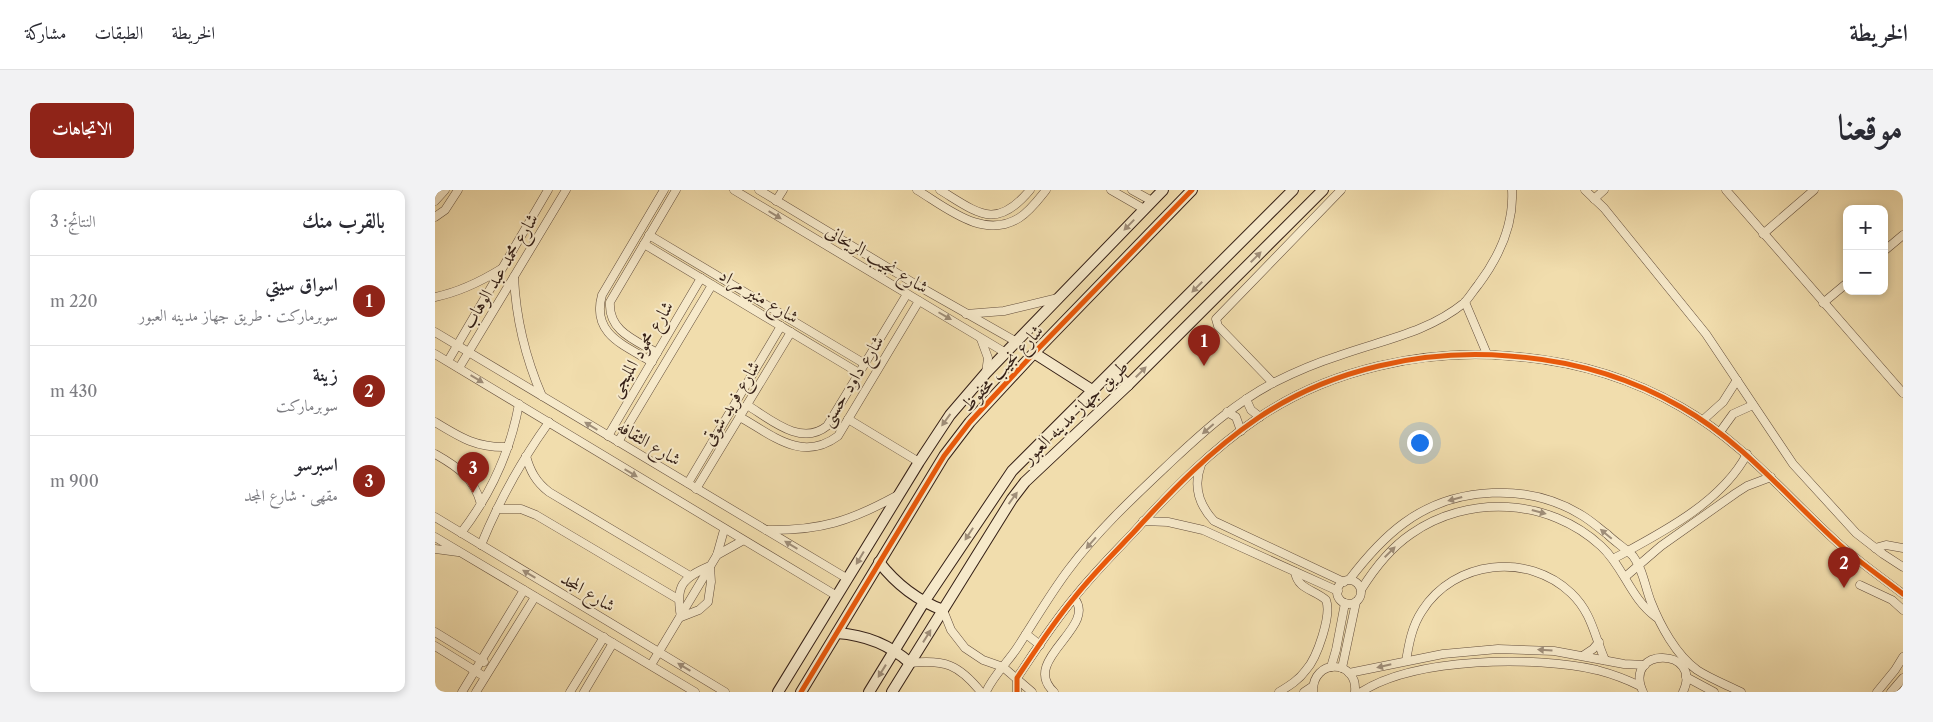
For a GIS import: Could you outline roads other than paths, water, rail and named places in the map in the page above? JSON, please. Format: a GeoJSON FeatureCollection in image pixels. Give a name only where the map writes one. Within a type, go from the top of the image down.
{"type":"FeatureCollection","features":[{"type":"Feature","properties":{"kind":"main road","name":"شارع نجيب محفوظ"},"geometry":{"type":"LineString","coordinates":[[778,692],[899,494],[950,415],[986,373],[1163,190]]}},
{"type":"Feature","properties":{"kind":"main road","name":"شارع نجيب محفوظ"},"geometry":{"type":"LineString","coordinates":[[801,692],[944,456],[970,422],[1192,190]]}},
{"type":"Feature","properties":{"kind":"main road","name":"طريق جهاز مدينه العبور"},"geometry":{"type":"LineString","coordinates":[[869,692],[924,602],[1012,471],[1293,190]]}},
{"type":"Feature","properties":{"kind":"main road","name":"طريق جهاز مدينه العبور"},"geometry":{"type":"LineString","coordinates":[[892,692],[1012,499],[1025,482],[1128,385],[1323,190]]}},
{"type":"Feature","properties":{"kind":"main road"},"geometry":{"type":"LineString","coordinates":[[1034,353],[1092,390]]}},
{"type":"Feature","properties":{"kind":"main road"},"geometry":{"type":"LineString","coordinates":[[1113,371],[1128,385]]}},
{"type":"Feature","properties":{"kind":"main road"},"geometry":{"type":"LineString","coordinates":[[899,494],[915,503]]}},
{"type":"Feature","properties":{"kind":"main road"},"geometry":{"type":"LineString","coordinates":[[879,562],[896,582],[924,602],[943,610]]}},
{"type":"Feature","properties":{"kind":"main road"},"geometry":{"type":"LineString","coordinates":[[837,633],[868,638],[895,651],[910,663]]}},
{"type":"Feature","properties":{"kind":"street"},"geometry":{"type":"LineString","coordinates":[[435,201],[445,190]]}},
{"type":"Feature","properties":{"kind":"street"},"geometry":{"type":"LineString","coordinates":[[435,217],[445,210],[458,190]]}},
{"type":"Feature","properties":{"kind":"street","name":"شارع محمد عبد الوهاب"},"geometry":{"type":"LineString","coordinates":[[447,362],[549,190]]}},
{"type":"Feature","properties":{"kind":"street","name":"شارع محمد عبد الوهاب"},"geometry":{"type":"LineString","coordinates":[[459,368],[567,190]]}},
{"type":"Feature","properties":{"kind":"street"},"geometry":{"type":"LineString","coordinates":[[652,362],[609,334],[603,325],[599,305],[602,295],[664,190]]}},
{"type":"Feature","properties":{"kind":"street"},"geometry":{"type":"LineString","coordinates":[[657,352],[617,328],[609,311],[610,302],[613,294],[677,190]]}},
{"type":"Feature","properties":{"kind":"street","name":"شارع نجيب الريحانى"},"geometry":{"type":"LineString","coordinates":[[733,190],[1006,353]]}},
{"type":"Feature","properties":{"kind":"street"},"geometry":{"type":"LineString","coordinates":[[777,201],[783,190]]}},
{"type":"Feature","properties":{"kind":"street"},"geometry":{"type":"LineString","coordinates":[[917,190],[971,222],[991,226],[1001,225],[1020,218],[1046,190]]}},
{"type":"Feature","properties":{"kind":"street"},"geometry":{"type":"LineString","coordinates":[[940,190],[972,210],[982,214],[993,215],[1013,208],[1031,190]]}},
{"type":"Feature","properties":{"kind":"street"},"geometry":{"type":"LineString","coordinates":[[1111,190],[1144,209]]}},
{"type":"Feature","properties":{"kind":"street"},"geometry":{"type":"LineString","coordinates":[[1132,190],[1152,202]]}},
{"type":"Feature","properties":{"kind":"street"},"geometry":{"type":"LineString","coordinates":[[1273,383],[1218,326],[1216,319],[1341,190]]}},
{"type":"Feature","properties":{"kind":"street"},"geometry":{"type":"LineString","coordinates":[[986,692],[1069,569],[1109,523],[1188,446],[1227,412],[1273,383],[1338,356],[1406,335],[1428,326],[1465,302],[1488,271],[1504,239],[1511,209],[1511,190]]}},
{"type":"Feature","properties":{"kind":"street"},"geometry":{"type":"LineString","coordinates":[[1585,190],[1706,334],[1793,464],[1856,533],[1903,566]]}},
{"type":"Feature","properties":{"kind":"street"},"geometry":{"type":"LineString","coordinates":[[1594,199],[1604,190]]}},
{"type":"Feature","properties":{"kind":"street"},"geometry":{"type":"LineString","coordinates":[[1726,190],[1903,394]]}},
{"type":"Feature","properties":{"kind":"street"},"geometry":{"type":"LineString","coordinates":[[1763,234],[1814,190]]}},
{"type":"Feature","properties":{"kind":"street","name":"شارع نجيب الريحانى"},"geometry":{"type":"LineString","coordinates":[[763,191],[863,253],[1017,342]]}},
{"type":"Feature","properties":{"kind":"street","name":"شارع منير مراد"},"geometry":{"type":"LineString","coordinates":[[649,235],[865,364]]}},
{"type":"Feature","properties":{"kind":"street"},"geometry":{"type":"LineString","coordinates":[[1885,250],[1903,235]]}},
{"type":"Feature","properties":{"kind":"street","name":"شارع منير مراد"},"geometry":{"type":"LineString","coordinates":[[644,244],[859,373]]}},
{"type":"Feature","properties":{"kind":"street"},"geometry":{"type":"LineString","coordinates":[[856,264],[863,253]]}},
{"type":"Feature","properties":{"kind":"street"},"geometry":{"type":"LineString","coordinates":[[435,296],[465,288],[484,280],[502,268]]}},
{"type":"Feature","properties":{"kind":"street"},"geometry":{"type":"LineString","coordinates":[[514,276],[517,318],[524,350],[542,396]]}},
{"type":"Feature","properties":{"kind":"street","name":"شارع محمود المليجى"},"geometry":{"type":"LineString","coordinates":[[608,436],[701,278]]}},
{"type":"Feature","properties":{"kind":"street","name":"شارع محمود المليجى"},"geometry":{"type":"LineString","coordinates":[[618,442],[713,285]]}},
{"type":"Feature","properties":{"kind":"street"},"geometry":{"type":"LineString","coordinates":[[1823,303],[1843,286]]}},
{"type":"Feature","properties":{"kind":"street","name":"شارع داود حسنى"},"geometry":{"type":"LineString","coordinates":[[747,405],[794,432],[809,435],[822,430],[827,426],[841,404],[907,294]]}},
{"type":"Feature","properties":{"kind":"street"},"geometry":{"type":"LineString","coordinates":[[966,314],[1023,308],[1060,297]]}},
{"type":"Feature","properties":{"kind":"street","name":"شارع داود حسنى"},"geometry":{"type":"LineString","coordinates":[[740,417],[789,445],[799,448],[809,448],[829,442],[838,436],[919,301]]}},
{"type":"Feature","properties":{"kind":"street"},"geometry":{"type":"LineString","coordinates":[[1465,302],[1487,354]]}},
{"type":"Feature","properties":{"kind":"street","name":"شارع فريد شوقى"},"geometry":{"type":"LineString","coordinates":[[688,483],[781,326]]}},
{"type":"Feature","properties":{"kind":"street","name":"شارع الثقافه"},"geometry":{"type":"LineString","coordinates":[[435,332],[847,579]]}},
{"type":"Feature","properties":{"kind":"street","name":"شارع فريد شوقى"},"geometry":{"type":"LineString","coordinates":[[696,488],[791,332]]}},
{"type":"Feature","properties":{"kind":"street"},"geometry":{"type":"LineString","coordinates":[[980,337],[988,358],[986,373]]}},
{"type":"Feature","properties":{"kind":"street","name":"شارع الثقافه"},"geometry":{"type":"LineString","coordinates":[[435,354],[742,541],[837,596]]}},
{"type":"Feature","properties":{"kind":"street"},"geometry":{"type":"LineString","coordinates":[[1017,692],[1017,678],[1074,598],[1143,521],[1203,462],[1241,430],[1260,417],[1314,388],[1376,367],[1425,357],[1487,354],[1550,360],[1604,374],[1655,393],[1703,420],[1720,432],[1747,454],[1838,543],[1871,571],[1903,594]]}},
{"type":"Feature","properties":{"kind":"street"},"geometry":{"type":"LineString","coordinates":[[1703,420],[1723,402],[1737,380]]}},
{"type":"Feature","properties":{"kind":"street"},"geometry":{"type":"LineString","coordinates":[[1246,399],[1251,410],[1260,417]]}},
{"type":"Feature","properties":{"kind":"street"},"geometry":{"type":"LineString","coordinates":[[461,533],[499,473],[509,447],[519,404]]}},
{"type":"Feature","properties":{"kind":"street"},"geometry":{"type":"LineString","coordinates":[[841,404],[853,410]]}},
{"type":"Feature","properties":{"kind":"street"},"geometry":{"type":"LineString","coordinates":[[1720,432],[1723,425],[1733,414],[1753,405]]}},
{"type":"Feature","properties":{"kind":"street"},"geometry":{"type":"LineString","coordinates":[[1227,412],[1239,421],[1241,430]]}},
{"type":"Feature","properties":{"kind":"street"},"geometry":{"type":"LineString","coordinates":[[847,419],[919,462]]}},
{"type":"Feature","properties":{"kind":"street"},"geometry":{"type":"LineString","coordinates":[[435,422],[465,441],[487,447],[509,447]]}},
{"type":"Feature","properties":{"kind":"street"},"geometry":{"type":"LineString","coordinates":[[481,545],[497,509],[526,456],[549,422]]}},
{"type":"Feature","properties":{"kind":"street"},"geometry":{"type":"LineString","coordinates":[[435,454],[452,463],[468,476],[474,485],[481,504]]}},
{"type":"Feature","properties":{"kind":"street"},"geometry":{"type":"LineString","coordinates":[[1613,559],[1657,536],[1722,489],[1736,473],[1747,454]]}},
{"type":"Feature","properties":{"kind":"street"},"geometry":{"type":"LineString","coordinates":[[526,456],[536,480],[549,492],[690,576]]}},
{"type":"Feature","properties":{"kind":"street"},"geometry":{"type":"LineString","coordinates":[[1203,462],[1198,477],[1198,493],[1201,504],[1214,521],[1347,581],[1357,583],[1361,590]]}},
{"type":"Feature","properties":{"kind":"street"},"geometry":{"type":"LineString","coordinates":[[1625,577],[1661,546],[1735,492],[1771,477]]}},
{"type":"Feature","properties":{"kind":"street"},"geometry":{"type":"LineString","coordinates":[[1338,591],[1374,549],[1420,512],[1439,504],[1483,493],[1534,496],[1563,506],[1582,516],[1628,551],[1639,566],[1657,618],[1677,648],[1692,665],[1705,674],[1741,692]]}},
{"type":"Feature","properties":{"kind":"street"},"geometry":{"type":"LineString","coordinates":[[766,530],[795,530],[851,519],[899,494]]}},
{"type":"Feature","properties":{"kind":"street"},"geometry":{"type":"LineString","coordinates":[[1355,692],[1354,680],[1346,670],[1356,602],[1361,595],[1361,590],[1382,559],[1411,534],[1440,517],[1455,512],[1500,506],[1531,510],[1561,520],[1588,536],[1613,559],[1639,602],[1657,618]]}},
{"type":"Feature","properties":{"kind":"street"},"geometry":{"type":"LineString","coordinates":[[497,509],[513,508],[536,515],[678,599]]}},
{"type":"Feature","properties":{"kind":"street","name":"شارع المجد"},"geometry":{"type":"LineString","coordinates":[[435,517],[725,692]]}},
{"type":"Feature","properties":{"kind":"street"},"geometry":{"type":"LineString","coordinates":[[1143,521],[1180,524],[1203,530],[1338,591]]}},
{"type":"Feature","properties":{"kind":"street"},"geometry":{"type":"LineString","coordinates":[[651,665],[717,555],[724,530]]}},
{"type":"Feature","properties":{"kind":"street","name":"شارع المجد"},"geometry":{"type":"LineString","coordinates":[[435,536],[695,692]]}},
{"type":"Feature","properties":{"kind":"street"},"geometry":{"type":"LineString","coordinates":[[717,555],[742,541]]}},
{"type":"Feature","properties":{"kind":"street"},"geometry":{"type":"LineString","coordinates":[[1875,548],[1886,545],[1903,548]]}},
{"type":"Feature","properties":{"kind":"street"},"geometry":{"type":"LineString","coordinates":[[435,548],[463,554]]}},
{"type":"Feature","properties":{"kind":"street"},"geometry":{"type":"LineString","coordinates":[[681,617],[678,599],[679,590],[683,582],[690,576],[710,566]]}},
{"type":"Feature","properties":{"kind":"street"},"geometry":{"type":"LineString","coordinates":[[681,617],[699,610],[708,602],[711,582],[710,566]]}},
{"type":"Feature","properties":{"kind":"street"},"geometry":{"type":"LineString","coordinates":[[1406,661],[1411,636],[1416,623],[1431,599],[1459,577],[1479,569],[1507,566],[1528,569],[1548,577],[1560,584],[1581,604],[1589,616],[1605,660]]}},
{"type":"Feature","properties":{"kind":"street"},"geometry":{"type":"LineString","coordinates":[[1279,692],[1297,680],[1308,669],[1315,655],[1328,611],[1326,600],[1298,583],[1295,572]]}},
{"type":"Feature","properties":{"kind":"street"},"geometry":{"type":"LineString","coordinates":[[1860,585],[1893,600],[1903,610]]}},
{"type":"Feature","properties":{"kind":"street"},"geometry":{"type":"LineString","coordinates":[[462,692],[524,590]]}},
{"type":"Feature","properties":{"kind":"street"},"geometry":{"type":"LineString","coordinates":[[1338,591],[1340,599],[1345,603],[1356,602]]}},
{"type":"Feature","properties":{"kind":"street"},"geometry":{"type":"LineString","coordinates":[[476,692],[535,596]]}},
{"type":"Feature","properties":{"kind":"street"},"geometry":{"type":"LineString","coordinates":[[1054,692],[1048,686],[1044,672],[1050,659],[1079,617],[1079,607],[1074,598]]}},
{"type":"Feature","properties":{"kind":"street"},"geometry":{"type":"LineString","coordinates":[[1331,667],[1345,603]]}},
{"type":"Feature","properties":{"kind":"street"},"geometry":{"type":"LineString","coordinates":[[575,620],[583,606]]}},
{"type":"Feature","properties":{"kind":"street"},"geometry":{"type":"LineString","coordinates":[[943,610],[951,630],[965,648],[983,660],[1003,667],[1032,692]]}},
{"type":"Feature","properties":{"kind":"street"},"geometry":{"type":"LineString","coordinates":[[435,632],[492,667]]}},
{"type":"Feature","properties":{"kind":"street"},"geometry":{"type":"LineString","coordinates":[[1026,634],[1040,645]]}},
{"type":"Feature","properties":{"kind":"street"},"geometry":{"type":"LineString","coordinates":[[571,692],[604,637]]}},
{"type":"Feature","properties":{"kind":"street"},"geometry":{"type":"LineString","coordinates":[[1575,666],[1580,655],[1599,642]]}},
{"type":"Feature","properties":{"kind":"street"},"geometry":{"type":"LineString","coordinates":[[584,692],[613,643]]}},
{"type":"Feature","properties":{"kind":"street"},"geometry":{"type":"LineString","coordinates":[[435,646],[485,677]]}},
{"type":"Feature","properties":{"kind":"street"},"geometry":{"type":"LineString","coordinates":[[1498,649],[1498,663]]}},
{"type":"Feature","properties":{"kind":"street"},"geometry":{"type":"LineString","coordinates":[[1304,692],[1313,689],[1317,676],[1325,669],[1331,667],[1346,670],[1471,650],[1526,649],[1580,655],[1624,664],[1645,665]]}},
{"type":"Feature","properties":{"kind":"street"},"geometry":{"type":"LineString","coordinates":[[1641,689],[1640,675],[1645,665],[1655,658],[1667,657],[1682,666],[1686,677],[1683,692]]}},
{"type":"Feature","properties":{"kind":"street"},"geometry":{"type":"LineString","coordinates":[[1877,692],[1903,657]]}},
{"type":"Feature","properties":{"kind":"street"},"geometry":{"type":"LineString","coordinates":[[910,663],[937,662],[949,664],[970,678],[981,692]]}},
{"type":"Feature","properties":{"kind":"street"},"geometry":{"type":"LineString","coordinates":[[1361,692],[1392,677],[1418,671],[1498,663],[1575,666],[1611,674],[1641,689]]}},
{"type":"Feature","properties":{"kind":"street"},"geometry":{"type":"LineString","coordinates":[[1686,677],[1714,692]]}},
{"type":"Feature","properties":{"kind":"street"},"geometry":{"type":"LineString","coordinates":[[1891,692],[1903,678]]}},
{"type":"Feature","properties":{"kind":"street"},"geometry":{"type":"LineString","coordinates":[[678,682],[685,692]]}},
{"type":"Feature","properties":{"kind":"place","name":"اسواق سيتي"},"geometry":{"type":"Point","coordinates":[1204,366]}},
{"type":"Feature","properties":{"kind":"place","name":"اسبرسو"},"geometry":{"type":"Point","coordinates":[473,493]}},
{"type":"Feature","properties":{"kind":"place","name":"زينة"},"geometry":{"type":"Point","coordinates":[1844,588]}}]}
